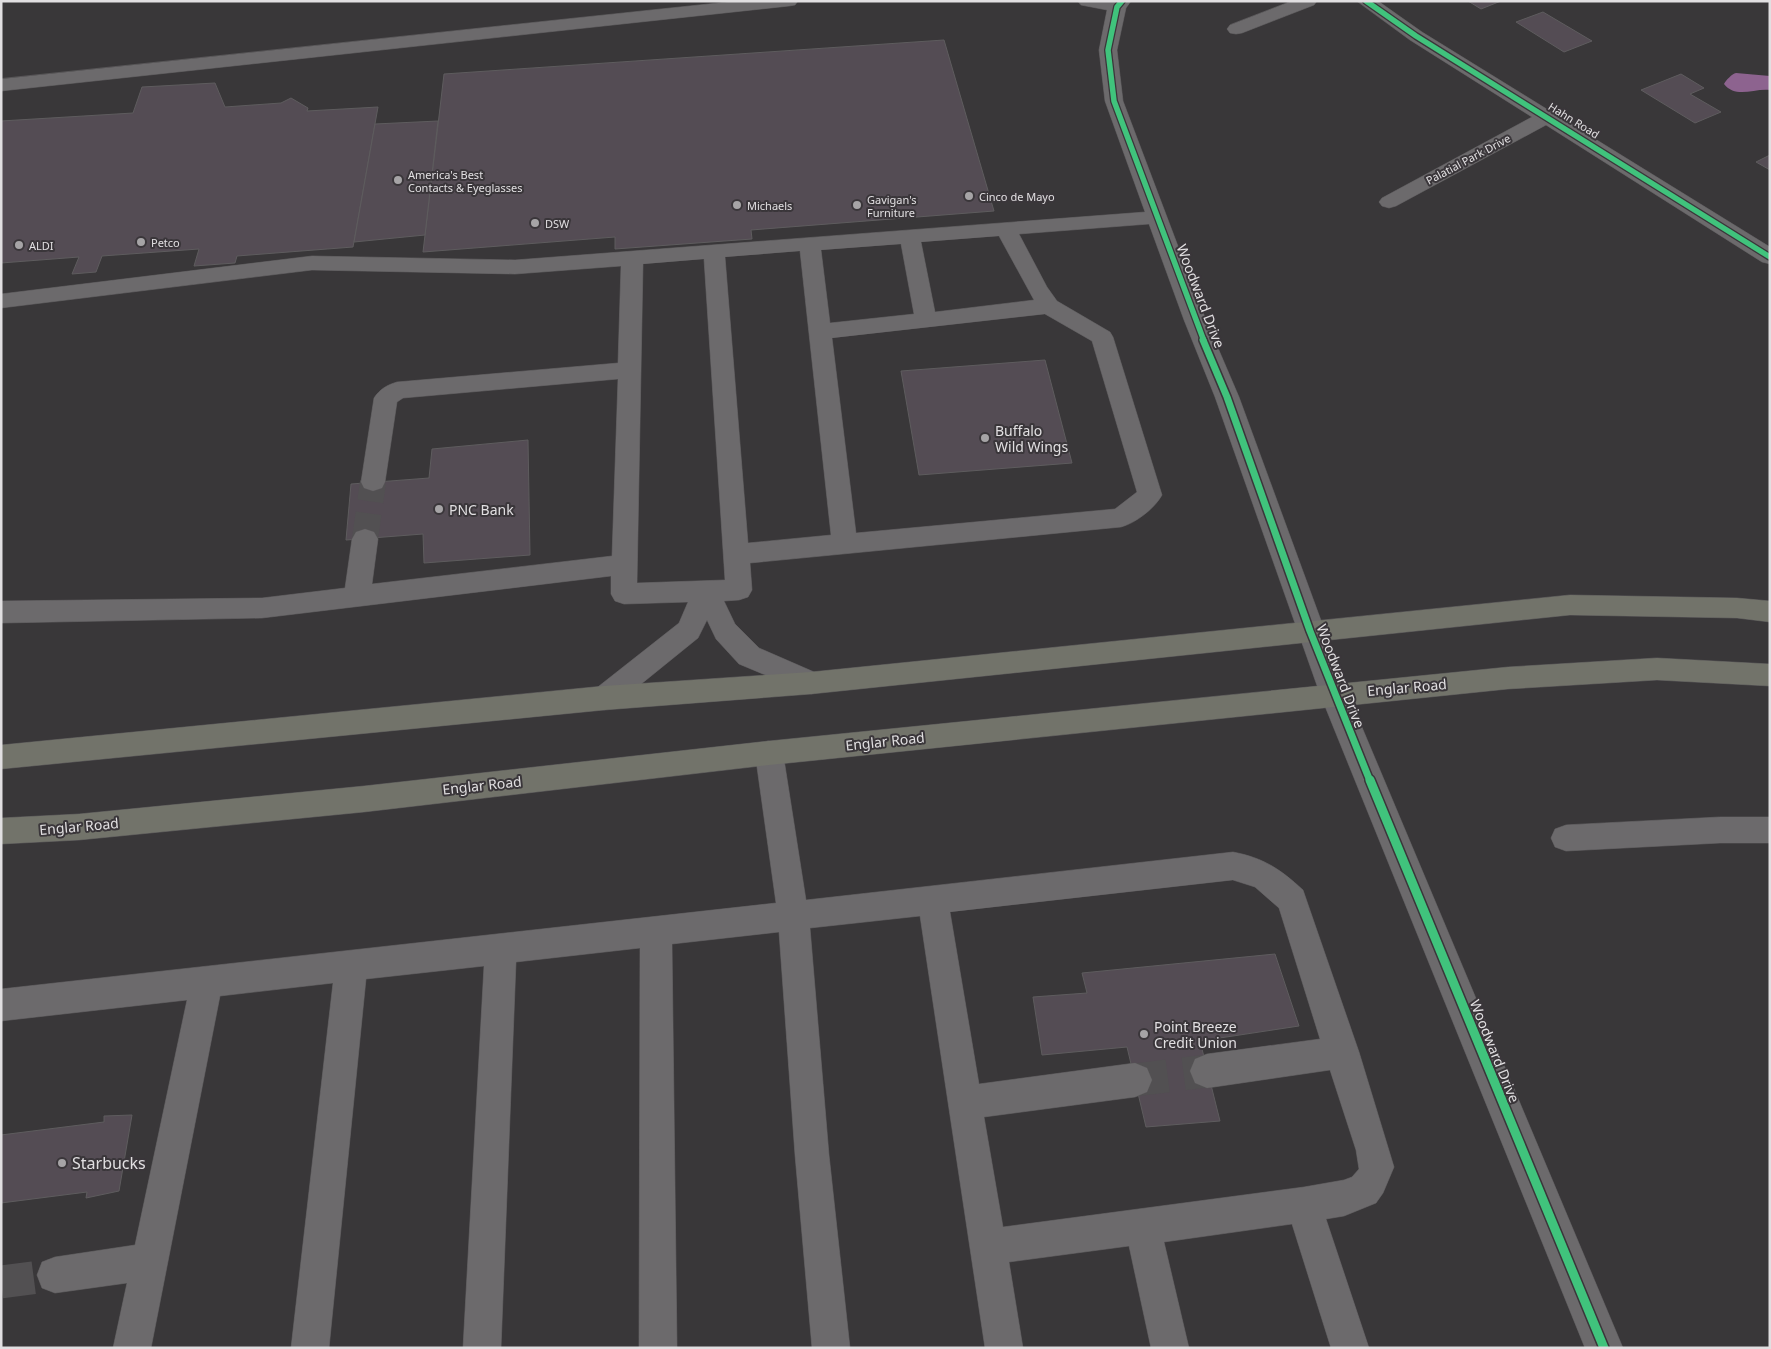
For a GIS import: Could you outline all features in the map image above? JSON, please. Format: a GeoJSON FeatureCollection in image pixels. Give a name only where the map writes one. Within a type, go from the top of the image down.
{"type":"FeatureCollection","features":[{"type":"Feature","properties":{"kind":"main road"},"geometry":{"type":"LineString","coordinates":[[1,757],[604,698],[812,683],[1570,604],[1737,608],[1770,612]]}},
{"type":"Feature","properties":{"kind":"main road","name":"Englar Road"},"geometry":{"type":"LineString","coordinates":[[1,831],[79,827],[364,799],[768,753],[1334,694],[1508,678],[1657,669],[1770,675]]}},
{"type":"Feature","properties":{"kind":"street"},"geometry":{"type":"LineString","coordinates":[[1,85],[790,1]]}},
{"type":"Feature","properties":{"kind":"street"},"geometry":{"type":"LineString","coordinates":[[1086,1],[1120,4]]}},
{"type":"Feature","properties":{"kind":"street"},"geometry":{"type":"LineString","coordinates":[[1236,29],[1308,1]]}},
{"type":"Feature","properties":{"kind":"street","name":"Hahn Road"},"geometry":{"type":"LineString","coordinates":[[1366,1],[1416,36],[1770,257]]}},
{"type":"Feature","properties":{"kind":"street","name":"Woodward Drive"},"geometry":{"type":"LineString","coordinates":[[1120,4],[1108,50],[1114,101],[1195,320],[1227,397],[1334,694],[1604,1348]]}},
{"type":"Feature","properties":{"kind":"street","name":"Palatial Park Drive"},"geometry":{"type":"LineString","coordinates":[[1388,202],[1547,117]]}},
{"type":"Feature","properties":{"kind":"street"},"geometry":{"type":"LineString","coordinates":[[1,300],[312,263],[515,267],[910,238],[1158,217]]}},
{"type":"Feature","properties":{"kind":"street"},"geometry":{"type":"LineString","coordinates":[[737,554],[1121,518],[1150,495],[1102,337],[1049,306],[1037,289],[1006,230]]}},
{"type":"Feature","properties":{"kind":"street"},"geometry":{"type":"LineString","coordinates":[[910,238],[926,320]]}},
{"type":"Feature","properties":{"kind":"street"},"geometry":{"type":"LineString","coordinates":[[810,245],[845,544]]}},
{"type":"Feature","properties":{"kind":"street"},"geometry":{"type":"LineString","coordinates":[[632,258],[624,594],[739,590],[714,252]]}},
{"type":"Feature","properties":{"kind":"street"},"geometry":{"type":"LineString","coordinates":[[820,332],[1049,306]]}},
{"type":"Feature","properties":{"kind":"street"},"geometry":{"type":"LineString","coordinates":[[373,482],[386,398],[397,390],[629,370]]}},
{"type":"Feature","properties":{"kind":"street"},"geometry":{"type":"LineString","coordinates":[[357,596],[365,539]]}},
{"type":"Feature","properties":{"kind":"street"},"geometry":{"type":"LineString","coordinates":[[1,612],[262,608],[625,564]]}},
{"type":"Feature","properties":{"kind":"street"},"geometry":{"type":"LineString","coordinates":[[706,591],[725,631],[749,656],[812,683]]}},
{"type":"Feature","properties":{"kind":"street"},"geometry":{"type":"LineString","coordinates":[[604,698],[689,630],[706,591]]}},
{"type":"Feature","properties":{"kind":"street"},"geometry":{"type":"LineString","coordinates":[[768,753],[793,916],[812,1155],[831,1348]]}},
{"type":"Feature","properties":{"kind":"street"},"geometry":{"type":"LineString","coordinates":[[1566,838],[1720,830],[1770,830]]}},
{"type":"Feature","properties":{"kind":"street"},"geometry":{"type":"LineString","coordinates":[[1,1005],[1233,866],[1255,870],[1274,882],[1292,900],[1342,1052],[1377,1167],[1364,1191],[1344,1198],[1304,1205],[988,1247]]}},
{"type":"Feature","properties":{"kind":"street"},"geometry":{"type":"LineString","coordinates":[[933,900],[1004,1348]]}},
{"type":"Feature","properties":{"kind":"street"},"geometry":{"type":"LineString","coordinates":[[656,932],[658,1348]]}},
{"type":"Feature","properties":{"kind":"street"},"geometry":{"type":"LineString","coordinates":[[482,1348],[501,949]]}},
{"type":"Feature","properties":{"kind":"street"},"geometry":{"type":"LineString","coordinates":[[310,1348],[351,966]]}},
{"type":"Feature","properties":{"kind":"street"},"geometry":{"type":"LineString","coordinates":[[132,1348],[207,982]]}},
{"type":"Feature","properties":{"kind":"street"},"geometry":{"type":"LineString","coordinates":[[1207,1071],[1342,1052]]}},
{"type":"Feature","properties":{"kind":"street"},"geometry":{"type":"LineString","coordinates":[[965,1103],[1135,1080]]}},
{"type":"Feature","properties":{"kind":"street"},"geometry":{"type":"LineString","coordinates":[[1304,1205],[1350,1348]]}},
{"type":"Feature","properties":{"kind":"street"},"geometry":{"type":"LineString","coordinates":[[1142,1226],[1170,1348]]}},
{"type":"Feature","properties":{"kind":"street"},"geometry":{"type":"LineString","coordinates":[[55,1274],[150,1261]]}},
{"type":"Feature","properties":{"kind":"shaded area"},"geometry":{"type":"Polygon","coordinates":[[[1736,73],[1770,76],[1770,90],[1734,91],[1724,84],[1729,77],[1736,73]]]}},
{"type":"Feature","properties":{"kind":"building"},"geometry":{"type":"Polygon","coordinates":[[[1468,1],[1501,1],[1481,9],[1468,1]]]}},
{"type":"Feature","properties":{"kind":"building"},"geometry":{"type":"Polygon","coordinates":[[[1543,12],[1592,41],[1564,52],[1516,22],[1543,12]]]}},
{"type":"Feature","properties":{"kind":"building"},"geometry":{"type":"Polygon","coordinates":[[[944,40],[994,211],[751,230],[752,239],[615,249],[615,237],[423,252],[444,74],[944,40]]]}},
{"type":"Feature","properties":{"kind":"building"},"geometry":{"type":"Polygon","coordinates":[[[1681,74],[1704,88],[1690,94],[1721,112],[1695,123],[1641,90],[1681,74]]]}},
{"type":"Feature","properties":{"kind":"building"},"geometry":{"type":"Polygon","coordinates":[[[215,83],[225,107],[281,103],[291,98],[308,108],[307,111],[378,107],[353,247],[237,256],[235,263],[194,266],[199,249],[102,256],[96,272],[72,274],[79,257],[1,263],[1,121],[133,113],[142,87],[215,83]]]}},
{"type":"Feature","properties":{"kind":"building","name":"America's Best Contacts & Eyeglasses"},"geometry":{"type":"Polygon","coordinates":[[[438,121],[425,235],[354,242],[375,124],[438,121]]]}},
{"type":"Feature","properties":{"kind":"building"},"geometry":{"type":"Polygon","coordinates":[[[1770,155],[1770,170],[1756,162],[1770,155]]]}},
{"type":"Feature","properties":{"kind":"building"},"geometry":{"type":"Polygon","coordinates":[[[1045,360],[1072,463],[919,475],[901,371],[1045,360]]]}},
{"type":"Feature","properties":{"kind":"building","name":"PNC Bank"},"geometry":{"type":"Polygon","coordinates":[[[528,440],[530,555],[424,563],[423,534],[346,540],[351,484],[429,478],[432,449],[528,440]]]}},
{"type":"Feature","properties":{"kind":"building","name":"Point Breeze Credit Union"},"geometry":{"type":"Polygon","coordinates":[[[1275,954],[1299,1026],[1200,1041],[1220,1121],[1146,1127],[1127,1047],[1042,1055],[1033,997],[1087,993],[1082,973],[1275,954]]]}},
{"type":"Feature","properties":{"kind":"building","name":"Starbucks"},"geometry":{"type":"Polygon","coordinates":[[[132,1115],[119,1191],[86,1198],[87,1192],[1,1203],[1,1135],[104,1122],[104,1116],[132,1115]]]}},
{"type":"Feature","properties":{"kind":"tunnel"},"geometry":{"type":"LineString","coordinates":[[365,539],[373,482]]}},
{"type":"Feature","properties":{"kind":"tunnel"},"geometry":{"type":"LineString","coordinates":[[1135,1080],[1207,1071]]}},
{"type":"Feature","properties":{"kind":"tunnel"},"geometry":{"type":"LineString","coordinates":[[1,1282],[55,1275]]}},
{"type":"Feature","properties":{"kind":"cycle path"},"geometry":{"type":"LineString","coordinates":[[1122,1],[1117,7],[1108,50],[1114,101],[1195,320],[1227,397],[1334,694],[1604,1348]]}},
{"type":"Feature","properties":{"kind":"cycle path"},"geometry":{"type":"LineString","coordinates":[[1366,1],[1416,36],[1770,257]]}},
{"type":"Feature","properties":{"kind":"place","name":"America's Best Contacts & Eyeglasses"},"geometry":{"type":"Point","coordinates":[398,180]}},
{"type":"Feature","properties":{"kind":"place","name":"Cinco de Mayo"},"geometry":{"type":"Point","coordinates":[969,196]}},
{"type":"Feature","properties":{"kind":"place","name":"Michaels"},"geometry":{"type":"Point","coordinates":[737,205]}},
{"type":"Feature","properties":{"kind":"place","name":"Gavigan's Furniture"},"geometry":{"type":"Point","coordinates":[857,205]}},
{"type":"Feature","properties":{"kind":"place","name":"DSW"},"geometry":{"type":"Point","coordinates":[535,223]}},
{"type":"Feature","properties":{"kind":"place","name":"Petco"},"geometry":{"type":"Point","coordinates":[141,242]}},
{"type":"Feature","properties":{"kind":"place","name":"ALDI"},"geometry":{"type":"Point","coordinates":[19,245]}},
{"type":"Feature","properties":{"kind":"place","name":"Buffalo Wild Wings"},"geometry":{"type":"Point","coordinates":[985,438]}},
{"type":"Feature","properties":{"kind":"place","name":"PNC Bank"},"geometry":{"type":"Point","coordinates":[439,509]}},
{"type":"Feature","properties":{"kind":"place","name":"Point Breeze Credit Union"},"geometry":{"type":"Point","coordinates":[1144,1034]}},
{"type":"Feature","properties":{"kind":"place","name":"Starbucks"},"geometry":{"type":"Point","coordinates":[62,1163]}}]}
